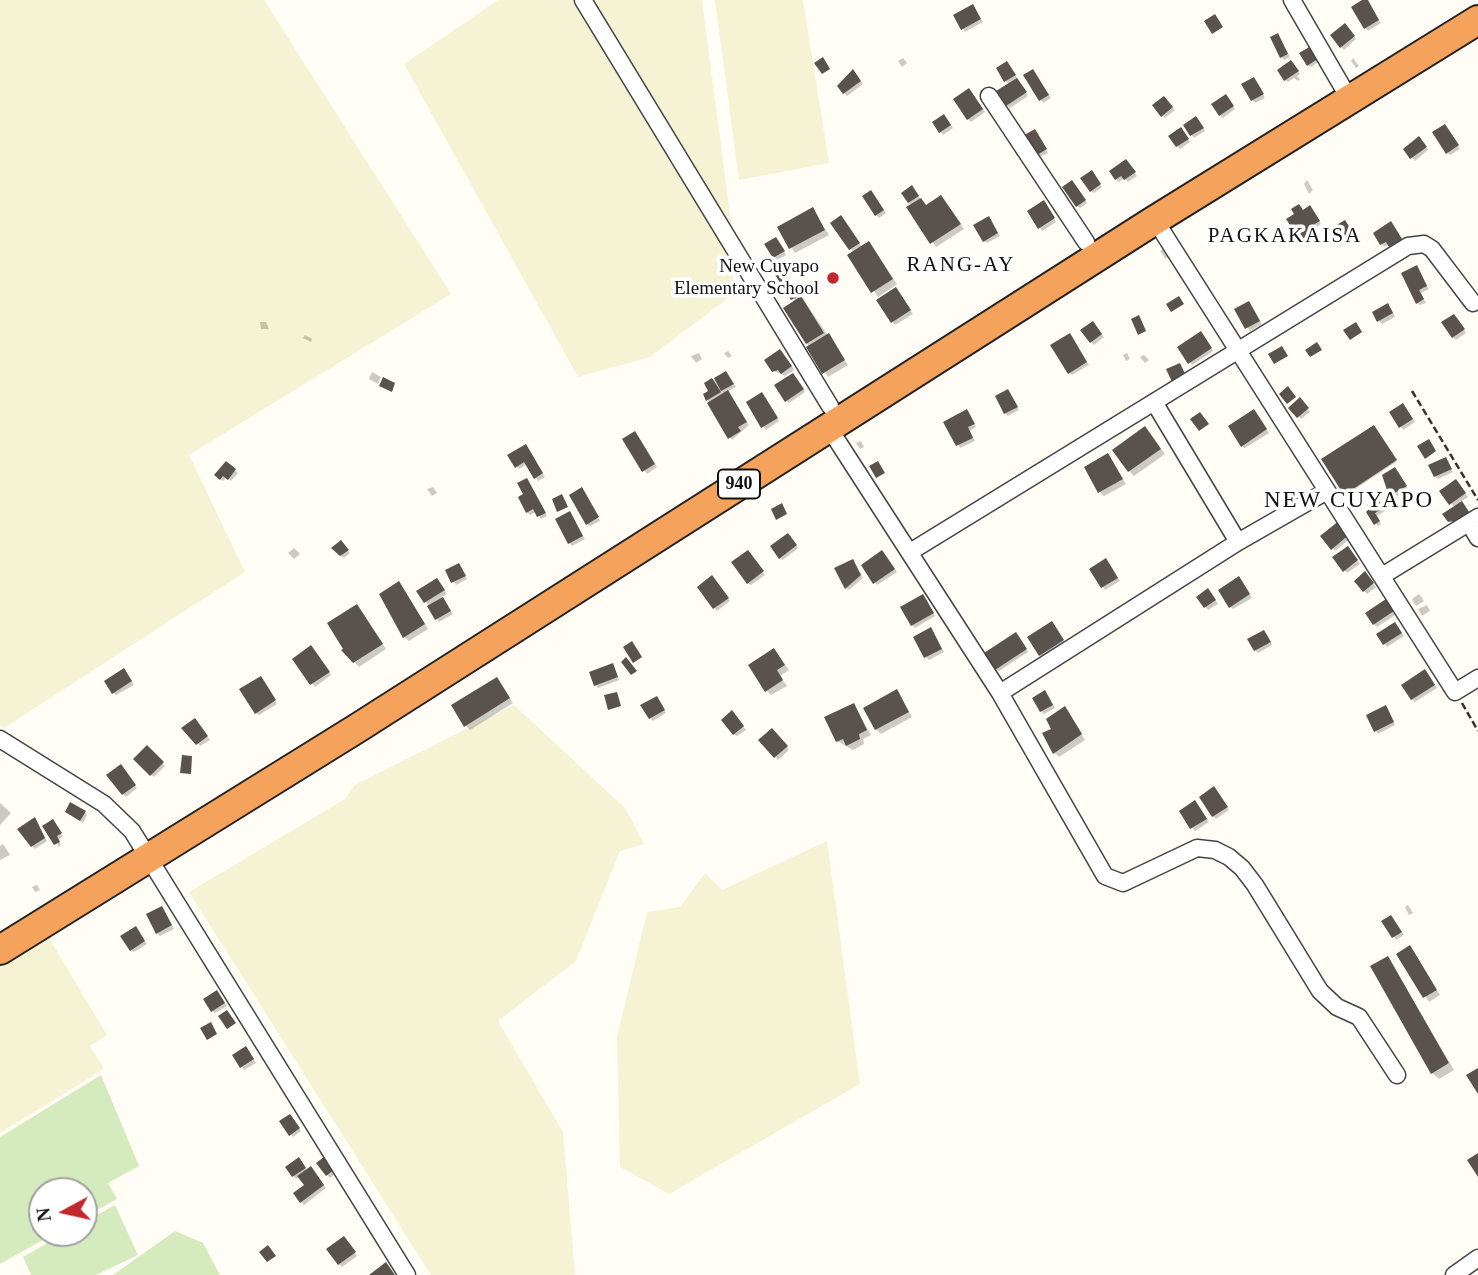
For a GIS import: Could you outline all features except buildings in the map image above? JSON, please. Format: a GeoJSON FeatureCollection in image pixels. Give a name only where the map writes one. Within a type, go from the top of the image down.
{"type":"FeatureCollection","features":[{"type":"Feature","properties":{"kind":"highway","name":"940"},"geometry":{"type":"LineString","coordinates":[[829,417],[1156,220],[1475,0]]}},
{"type":"Feature","properties":{"kind":"highway","name":"940"},"geometry":{"type":"LineString","coordinates":[[0,928],[356,729],[829,417],[1086,242],[1345,92],[1478,20]]}},
{"type":"Feature","properties":{"kind":"highway","name":"940"},"geometry":{"type":"LineString","coordinates":[[0,950],[143,848]]}},
{"type":"Feature","properties":{"kind":"street"},"geometry":{"type":"LineString","coordinates":[[583,0],[910,552],[1000,693],[1105,876],[1123,883],[1197,849],[1215,849],[1228,857],[1242,867],[1320,991],[1337,1007],[1359,1017],[1397,1075]]}},
{"type":"Feature","properties":{"kind":"street"},"geometry":{"type":"LineString","coordinates":[[1292,0],[1345,92]]}},
{"type":"Feature","properties":{"kind":"street"},"geometry":{"type":"LineString","coordinates":[[989,96],[1086,242]]}},
{"type":"Feature","properties":{"kind":"street"},"geometry":{"type":"LineString","coordinates":[[1156,220],[1455,692],[1478,678]]}},
{"type":"Feature","properties":{"kind":"street"},"geometry":{"type":"LineString","coordinates":[[910,552],[1414,244],[1424,244],[1432,250],[1473,303]]}},
{"type":"Feature","properties":{"kind":"street"},"geometry":{"type":"LineString","coordinates":[[1154,402],[1238,541]]}},
{"type":"Feature","properties":{"kind":"street"},"geometry":{"type":"LineString","coordinates":[[1000,693],[1238,541],[1327,491]]}},
{"type":"Feature","properties":{"kind":"street"},"geometry":{"type":"LineString","coordinates":[[1382,576],[1474,520],[1478,538]]}},
{"type":"Feature","properties":{"kind":"street"},"geometry":{"type":"LineString","coordinates":[[0,740],[119,816],[143,848],[407,1275]]}},
{"type":"Feature","properties":{"kind":"street"},"geometry":{"type":"LineString","coordinates":[[1454,1275],[1478,1258]]}},
{"type":"Feature","properties":{"kind":"path"},"geometry":{"type":"LineString","coordinates":[[1412,391],[1478,500]]}},
{"type":"Feature","properties":{"kind":"path"},"geometry":{"type":"LineString","coordinates":[[1455,692],[1478,731]]}},
{"type":"Feature","properties":{"kind":"shaded area"},"geometry":{"type":"Polygon","coordinates":[[[0,0],[264,0],[451,294],[189,455],[245,572],[4,728],[0,725],[0,0]]]}},
{"type":"Feature","properties":{"kind":"shaded area"},"geometry":{"type":"Polygon","coordinates":[[[498,0],[702,0],[732,230],[734,294],[650,357],[578,377],[404,64],[498,0]]]}},
{"type":"Feature","properties":{"kind":"shaded area"},"geometry":{"type":"Polygon","coordinates":[[[715,0],[803,0],[829,163],[739,180],[715,0]]]}},
{"type":"Feature","properties":{"kind":"shaded area"},"geometry":{"type":"Polygon","coordinates":[[[514,705],[626,809],[644,844],[620,851],[576,961],[498,1021],[563,1132],[575,1275],[431,1275],[189,892],[345,799],[355,785],[514,705]]]}},
{"type":"Feature","properties":{"kind":"shaded area"},"geometry":{"type":"Polygon","coordinates":[[[827,841],[860,1084],[669,1194],[620,1167],[617,1037],[647,912],[680,907],[705,873],[722,890],[827,841]]]}},
{"type":"Feature","properties":{"kind":"shaded area"},"geometry":{"type":"Polygon","coordinates":[[[46,933],[107,1035],[90,1046],[104,1069],[0,1133],[0,962],[46,933]]]}},
{"type":"Feature","properties":{"kind":"green space"},"geometry":{"type":"Polygon","coordinates":[[[101,1075],[139,1166],[108,1183],[117,1199],[98,1209],[98,1177],[28,1177],[28,1247],[30,1247],[0,1264],[0,1137],[101,1075]]]}},
{"type":"Feature","properties":{"kind":"green space"},"geometry":{"type":"Polygon","coordinates":[[[115,1205],[138,1255],[96,1275],[31,1275],[23,1257],[40,1247],[98,1247],[98,1214],[115,1205]]]}},
{"type":"Feature","properties":{"kind":"green space"},"geometry":{"type":"Polygon","coordinates":[[[175,1231],[203,1243],[220,1275],[113,1275],[175,1231]]]}},
{"type":"Feature","properties":{"kind":"place","name":"New Cuyapo Elementary School"},"geometry":{"type":"Point","coordinates":[833,278]}},
{"type":"Feature","properties":{"kind":"district","name":"PAGKAKAISA"},"geometry":{"type":"Point","coordinates":[1285,236]}},
{"type":"Feature","properties":{"kind":"district","name":"RANG-AY"},"geometry":{"type":"Point","coordinates":[961,265]}},
{"type":"Feature","properties":{"kind":"district","name":"NEW CUYAPO"},"geometry":{"type":"Point","coordinates":[1349,501]}}]}
